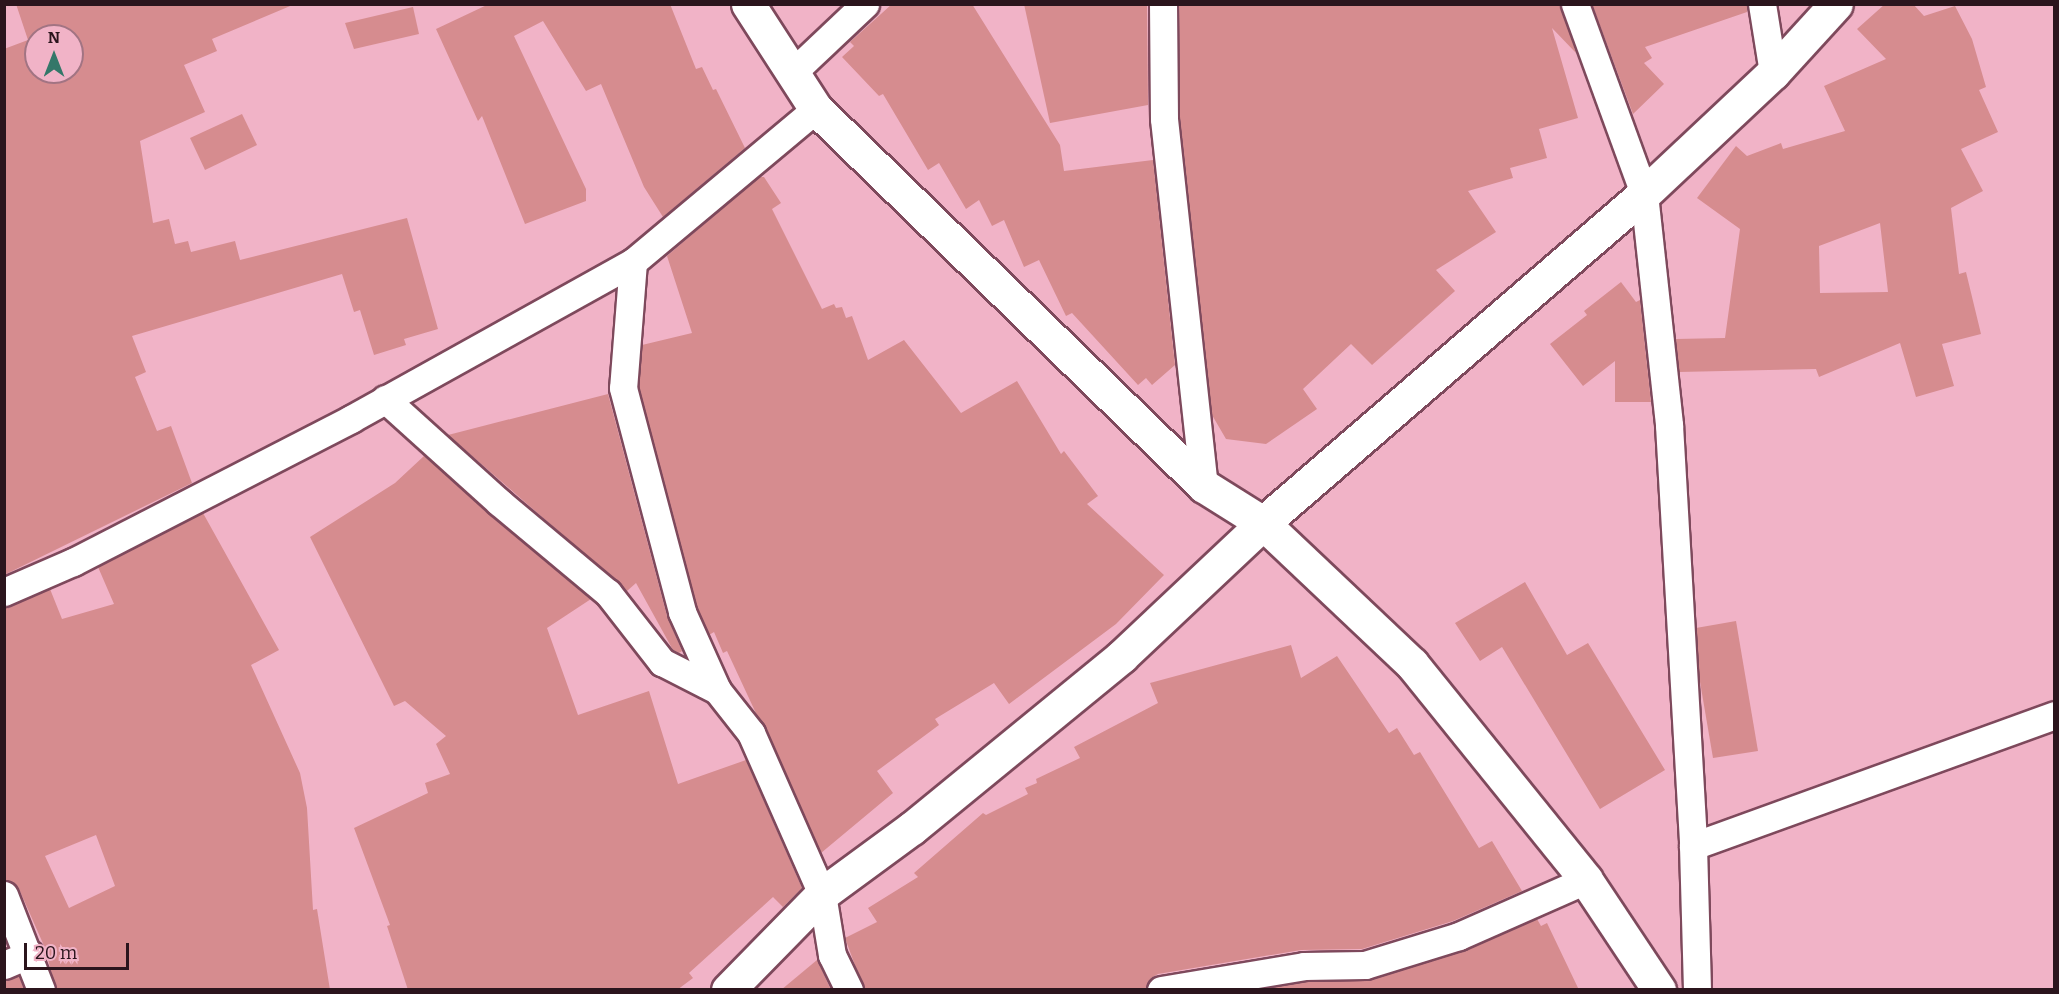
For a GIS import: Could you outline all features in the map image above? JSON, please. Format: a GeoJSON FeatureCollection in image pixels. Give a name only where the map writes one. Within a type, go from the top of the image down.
{"type":"FeatureCollection","features":[{"type":"Feature","properties":{"kind":"street"},"geometry":{"type":"LineString","coordinates":[[748,4],[790,74],[816,109],[1204,486],[1263,523],[1412,664],[1586,880],[1659,990]]}},
{"type":"Feature","properties":{"kind":"street"},"geometry":{"type":"LineString","coordinates":[[790,74],[865,4]]}},
{"type":"Feature","properties":{"kind":"street"},"geometry":{"type":"LineString","coordinates":[[1163,4],[1164,119],[1204,486]]}},
{"type":"Feature","properties":{"kind":"street"},"geometry":{"type":"LineString","coordinates":[[1575,4],[1644,194],[1669,425],[1693,846],[1697,990]]}},
{"type":"Feature","properties":{"kind":"street"},"geometry":{"type":"LineString","coordinates":[[1762,4],[1773,73]]}},
{"type":"Feature","properties":{"kind":"street"},"geometry":{"type":"LineString","coordinates":[[728,990],[822,894],[912,828],[1122,656],[1263,523],[1644,194],[1773,73],[1836,4]]}},
{"type":"Feature","properties":{"kind":"street"},"geometry":{"type":"LineString","coordinates":[[4,592],[198,498],[385,399],[633,262],[816,109]]}},
{"type":"Feature","properties":{"kind":"street"},"geometry":{"type":"LineString","coordinates":[[633,262],[623,388],[682,612],[717,690],[751,733],[822,894],[832,955],[849,990]]}},
{"type":"Feature","properties":{"kind":"street"},"geometry":{"type":"LineString","coordinates":[[385,399],[499,502],[608,593],[663,662],[717,690]]}},
{"type":"Feature","properties":{"kind":"street"},"geometry":{"type":"LineString","coordinates":[[1693,846],[2055,715]]}},
{"type":"Feature","properties":{"kind":"street"},"geometry":{"type":"LineString","coordinates":[[1161,990],[1304,966],[1365,965],[1460,936],[1586,880]]}},
{"type":"Feature","properties":{"kind":"street"},"geometry":{"type":"LineString","coordinates":[[4,895],[30,954],[41,990]]}},
{"type":"Feature","properties":{"kind":"street"},"geometry":{"type":"LineString","coordinates":[[4,965],[30,954]]}},
{"type":"Feature","properties":{"kind":"building"},"geometry":{"type":"Polygon","coordinates":[[[16,4],[295,4],[212,39],[217,51],[184,65],[205,112],[140,141],[153,223],[169,219],[175,244],[188,241],[191,252],[235,241],[240,260],[407,218],[438,329],[404,339],[406,345],[374,355],[360,310],[354,312],[342,274],[132,336],[146,372],[135,377],[157,431],[171,426],[192,483],[4,575],[4,49],[24,42],[24,84],[84,84],[84,24],[24,24],[24,28],[16,4]]]}},
{"type":"Feature","properties":{"kind":"building"},"geometry":{"type":"Polygon","coordinates":[[[489,4],[670,4],[696,69],[702,67],[713,90],[716,89],[745,148],[663,217],[644,187],[601,84],[586,91],[543,21],[514,36],[586,189],[586,201],[525,224],[482,116],[478,121],[436,29],[489,4]]]}},
{"type":"Feature","properties":{"kind":"building"},"geometry":{"type":"Polygon","coordinates":[[[892,4],[972,4],[1060,145],[1064,171],[1153,160],[1175,365],[1152,385],[1146,378],[1138,385],[1072,313],[1066,316],[1039,260],[1024,267],[1004,220],[992,226],[979,200],[966,209],[939,163],[928,170],[883,94],[879,96],[842,57],[854,46],[850,42],[892,4]]]}},
{"type":"Feature","properties":{"kind":"building"},"geometry":{"type":"Polygon","coordinates":[[[1024,4],[1147,4],[1148,105],[1050,123],[1024,4]]]}},
{"type":"Feature","properties":{"kind":"building"},"geometry":{"type":"Polygon","coordinates":[[[1179,4],[1560,4],[1576,53],[1552,28],[1578,118],[1539,129],[1547,158],[1510,168],[1513,178],[1468,191],[1496,232],[1436,270],[1455,291],[1372,365],[1351,344],[1303,389],[1317,409],[1266,444],[1226,439],[1212,415],[1180,118],[1179,4]]]}},
{"type":"Feature","properties":{"kind":"building"},"geometry":{"type":"Polygon","coordinates":[[[1592,4],[1747,4],[1747,12],[1645,47],[1652,58],[1644,63],[1664,84],[1633,114],[1592,4]]]}},
{"type":"Feature","properties":{"kind":"building"},"geometry":{"type":"Polygon","coordinates":[[[1885,4],[1913,4],[1924,16],[1955,6],[1972,39],[1986,87],[1979,90],[1998,132],[1961,149],[1983,191],[1951,208],[1959,274],[1966,272],[1981,334],[1942,344],[1954,386],[1916,397],[1900,343],[1819,377],[1816,369],[1679,372],[1676,339],[1725,338],[1740,229],[1697,198],[1736,146],[1747,156],[1781,143],[1783,149],[1845,131],[1824,86],[1886,59],[1857,29],[1885,4]],[[1880,223],[1819,246],[1820,293],[1888,292],[1880,223]]]}},
{"type":"Feature","properties":{"kind":"building"},"geometry":{"type":"Polygon","coordinates":[[[413,7],[419,34],[354,49],[345,23],[413,7]]]}},
{"type":"Feature","properties":{"kind":"building"},"geometry":{"type":"Polygon","coordinates":[[[242,114],[257,145],[205,170],[190,138],[242,114]]]}},
{"type":"Feature","properties":{"kind":"building"},"geometry":{"type":"Polygon","coordinates":[[[759,177],[764,177],[781,203],[772,209],[822,309],[834,304],[836,308],[842,307],[846,318],[852,316],[868,360],[904,340],[961,413],[1017,381],[1061,454],[1064,451],[1098,496],[1087,504],[1164,575],[1116,624],[1009,704],[994,683],[935,719],[939,725],[877,771],[893,793],[821,853],[727,651],[723,653],[714,632],[709,635],[697,607],[639,387],[642,345],[692,333],[667,256],[759,177]]]}},
{"type":"Feature","properties":{"kind":"building"},"geometry":{"type":"Polygon","coordinates":[[[1621,282],[1636,302],[1640,300],[1651,402],[1615,402],[1615,361],[1583,386],[1550,344],[1587,315],[1584,311],[1621,282]]]}},
{"type":"Feature","properties":{"kind":"building"},"geometry":{"type":"Polygon","coordinates":[[[608,394],[667,616],[682,651],[679,653],[673,650],[636,583],[627,591],[448,435],[608,394]]]}},
{"type":"Feature","properties":{"kind":"building"},"geometry":{"type":"Polygon","coordinates":[[[424,456],[591,599],[547,628],[578,715],[649,691],[678,784],[746,760],[802,888],[783,907],[773,897],[689,973],[693,978],[677,990],[408,990],[387,926],[390,925],[354,828],[428,793],[425,783],[450,774],[436,744],[446,736],[405,701],[394,706],[310,537],[395,483],[424,456]]]}},
{"type":"Feature","properties":{"kind":"building"},"geometry":{"type":"Polygon","coordinates":[[[203,513],[279,650],[251,665],[300,773],[307,808],[313,910],[317,909],[330,990],[56,990],[45,948],[19,889],[4,880],[4,607],[50,589],[62,619],[114,604],[98,567],[203,513]],[[96,835],[45,856],[69,908],[115,886],[96,835]]]}},
{"type":"Feature","properties":{"kind":"building"},"geometry":{"type":"Polygon","coordinates":[[[1525,582],[1567,655],[1588,643],[1665,770],[1600,809],[1502,647],[1480,661],[1455,623],[1525,582]]]}},
{"type":"Feature","properties":{"kind":"building"},"geometry":{"type":"Polygon","coordinates":[[[1736,621],[1758,751],[1713,758],[1699,676],[1696,628],[1736,621]]]}},
{"type":"Feature","properties":{"kind":"building"},"geometry":{"type":"Polygon","coordinates":[[[1291,645],[1301,678],[1337,656],[1389,733],[1397,728],[1414,755],[1420,752],[1479,848],[1492,841],[1522,891],[1453,921],[1362,949],[1301,950],[1158,974],[1151,978],[1146,990],[864,990],[845,938],[877,922],[868,908],[918,877],[914,873],[983,813],[986,815],[1028,794],[1025,788],[1037,783],[1036,779],[1080,758],[1074,747],[1158,703],[1150,683],[1291,645]]]}},
{"type":"Feature","properties":{"kind":"building"},"geometry":{"type":"Polygon","coordinates":[[[1537,919],[1541,926],[1547,923],[1579,990],[1259,990],[1305,982],[1370,980],[1464,951],[1537,919]]]}},
{"type":"Feature","properties":{"kind":"building"},"geometry":{"type":"Polygon","coordinates":[[[817,960],[831,990],[781,990],[817,960]]]}},
{"type":"Feature","properties":{"kind":"building"},"geometry":{"type":"Polygon","coordinates":[[[19,976],[24,990],[4,990],[4,980],[19,976]]]}}]}
